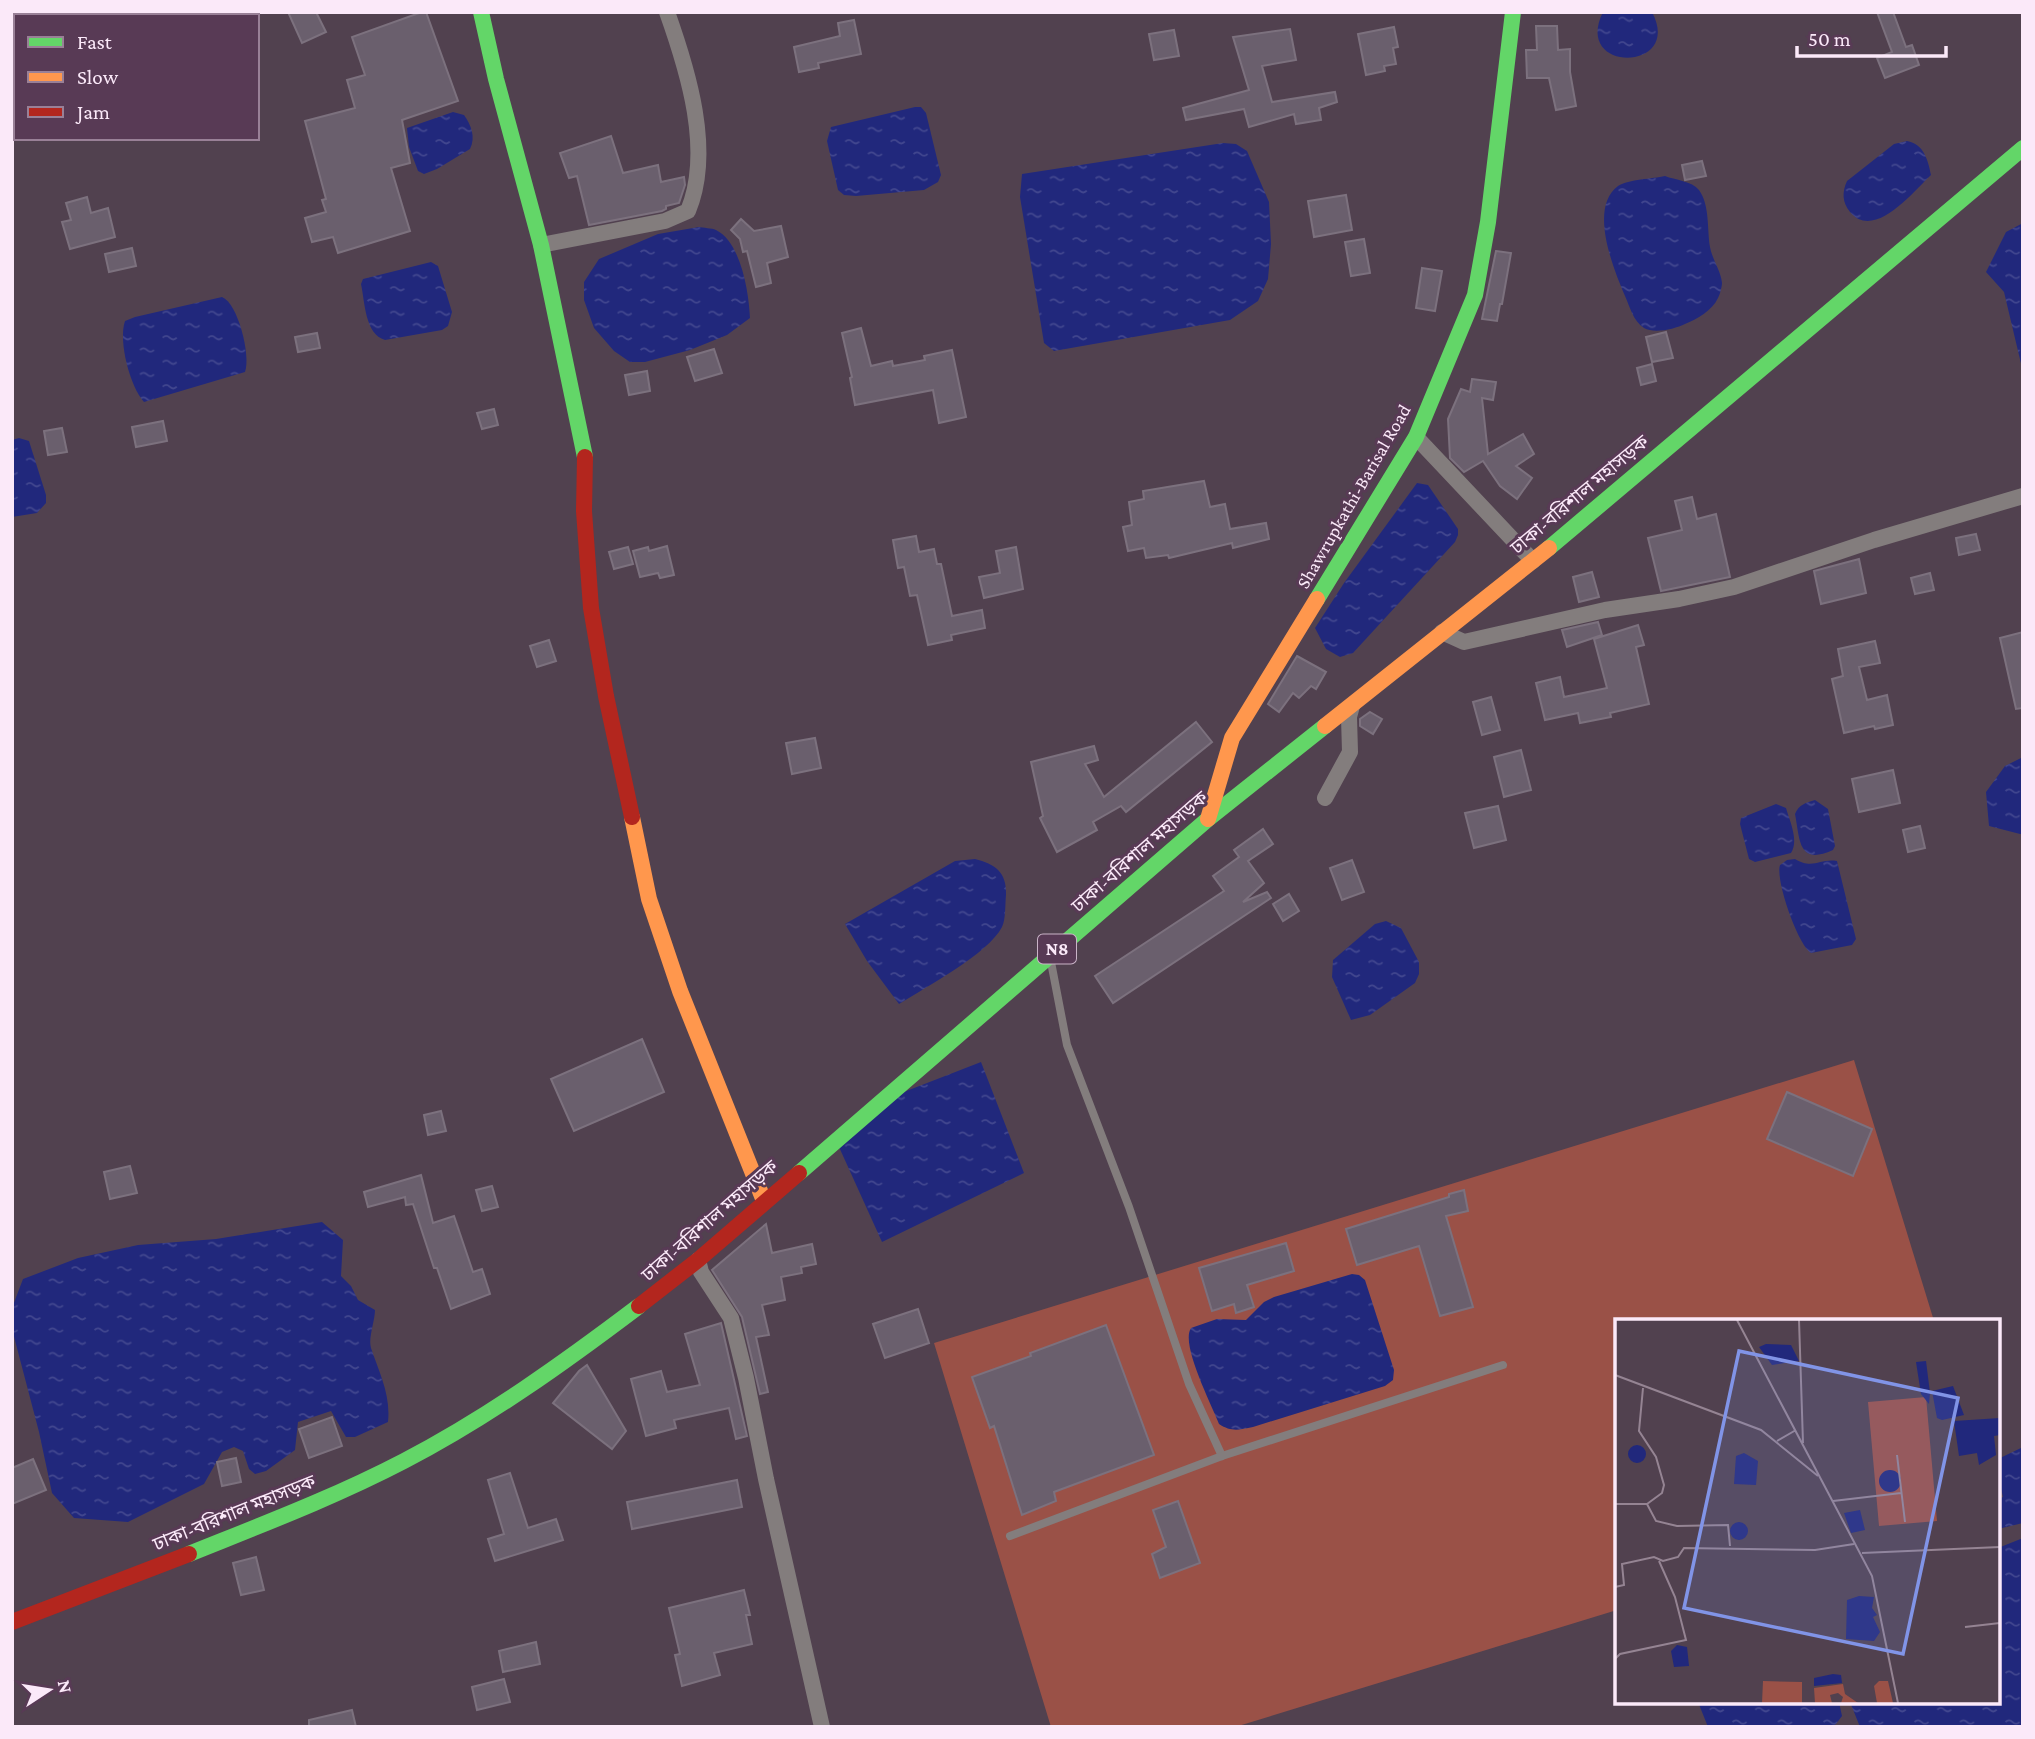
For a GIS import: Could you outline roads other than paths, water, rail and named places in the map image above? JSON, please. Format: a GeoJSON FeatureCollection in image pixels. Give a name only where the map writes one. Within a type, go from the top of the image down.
{"type":"FeatureCollection","features":[{"type":"Feature","properties":{"kind":"main road"},"geometry":{"type":"LineString","coordinates":[[481,12],[496,79],[541,245],[585,458],[584,511],[592,608],[606,696],[649,899],[680,991],[764,1201]]}},
{"type":"Feature","properties":{"kind":"main road","name":"Shawrupkathi-Barisal Road"},"geometry":{"type":"LineString","coordinates":[[1208,818],[1232,738],[1416,437],[1475,295],[1488,222],[1513,12]]}},
{"type":"Feature","properties":{"kind":"main road","name":"ঢাকা-বরিশাল মহাসড়ক"},"geometry":{"type":"LineString","coordinates":[[12,1622],[257,1527],[346,1489],[441,1441],[633,1312],[698,1260],[1208,818],[1533,561],[2023,148]]}},
{"type":"Feature","properties":{"kind":"street"},"geometry":{"type":"LineString","coordinates":[[541,245],[665,221],[688,211],[694,196],[699,148],[686,66],[667,12]]}},
{"type":"Feature","properties":{"kind":"street"},"geometry":{"type":"LineString","coordinates":[[1416,437],[1533,561]]}},
{"type":"Feature","properties":{"kind":"street"},"geometry":{"type":"LineString","coordinates":[[1442,632],[1464,642],[1605,610],[1679,599],[1734,587],[1874,540],[2023,496]]}},
{"type":"Feature","properties":{"kind":"street"},"geometry":{"type":"LineString","coordinates":[[1325,798],[1350,752],[1349,717],[1352,703]]}},
{"type":"Feature","properties":{"kind":"street"},"geometry":{"type":"LineString","coordinates":[[698,1260],[701,1272],[731,1318],[822,1727]]}},
{"type":"Feature","properties":{"kind":"lane"},"geometry":{"type":"LineString","coordinates":[[1050,956],[1067,1045],[1129,1207],[1189,1384],[1222,1456]]}},
{"type":"Feature","properties":{"kind":"lane"},"geometry":{"type":"LineString","coordinates":[[1010,1536],[1222,1456],[1503,1365]]}},
{"type":"Feature","properties":{"kind":"water"},"geometry":{"type":"Polygon","coordinates":[[[1603,12],[1652,12],[1658,32],[1653,46],[1642,55],[1628,58],[1613,55],[1602,47],[1598,32],[1603,12]]]}},
{"type":"Feature","properties":{"kind":"water"},"geometry":{"type":"Polygon","coordinates":[[[921,107],[926,113],[941,175],[938,182],[924,190],[856,196],[844,195],[838,190],[827,141],[831,127],[921,107]]]}},
{"type":"Feature","properties":{"kind":"water"},"geometry":{"type":"Polygon","coordinates":[[[453,112],[464,115],[469,123],[473,136],[470,149],[437,169],[424,174],[418,171],[409,147],[407,128],[453,112]]]}},
{"type":"Feature","properties":{"kind":"water"},"geometry":{"type":"Polygon","coordinates":[[[1907,141],[1921,149],[1927,158],[1931,175],[1893,211],[1870,221],[1860,219],[1850,212],[1845,204],[1847,181],[1894,144],[1907,141]]]}},
{"type":"Feature","properties":{"kind":"water"},"geometry":{"type":"Polygon","coordinates":[[[1223,143],[1236,144],[1247,151],[1269,202],[1271,244],[1268,279],[1258,301],[1230,320],[1054,351],[1044,343],[1020,197],[1022,174],[1223,143]]]}},
{"type":"Feature","properties":{"kind":"water"},"geometry":{"type":"Polygon","coordinates":[[[1665,176],[1692,185],[1703,196],[1710,247],[1722,284],[1715,303],[1704,314],[1676,328],[1653,331],[1637,322],[1620,285],[1606,240],[1605,209],[1609,196],[1618,186],[1665,176]]]}},
{"type":"Feature","properties":{"kind":"water"},"geometry":{"type":"Polygon","coordinates":[[[2023,223],[2023,372],[2004,292],[1986,272],[2006,232],[2023,223]]]}},
{"type":"Feature","properties":{"kind":"water"},"geometry":{"type":"Polygon","coordinates":[[[699,227],[716,230],[732,245],[742,269],[750,318],[727,335],[690,350],[645,362],[630,362],[614,351],[594,328],[584,300],[584,282],[599,259],[658,234],[699,227]]]}},
{"type":"Feature","properties":{"kind":"water"},"geometry":{"type":"Polygon","coordinates":[[[431,262],[438,266],[452,312],[448,326],[442,330],[385,340],[378,337],[367,317],[361,284],[363,279],[431,262]]]}},
{"type":"Feature","properties":{"kind":"water"},"geometry":{"type":"Polygon","coordinates":[[[222,297],[233,309],[242,331],[246,354],[245,372],[144,402],[134,386],[124,351],[125,321],[222,297]]]}},
{"type":"Feature","properties":{"kind":"water"},"geometry":{"type":"Polygon","coordinates":[[[19,438],[29,441],[46,495],[46,503],[37,513],[12,517],[12,440],[19,438]]]}},
{"type":"Feature","properties":{"kind":"water"},"geometry":{"type":"Polygon","coordinates":[[[1417,483],[1428,485],[1458,529],[1455,542],[1353,653],[1340,657],[1326,649],[1315,628],[1344,583],[1417,483]]]}},
{"type":"Feature","properties":{"kind":"water"},"geometry":{"type":"Polygon","coordinates":[[[2023,757],[2023,834],[2020,834],[1989,826],[1986,792],[2005,766],[2023,757]]]}},
{"type":"Feature","properties":{"kind":"water"},"geometry":{"type":"Polygon","coordinates":[[[1815,800],[1828,809],[1835,846],[1833,850],[1813,855],[1803,848],[1795,814],[1801,806],[1815,800]]]}},
{"type":"Feature","properties":{"kind":"water"},"geometry":{"type":"Polygon","coordinates":[[[1776,804],[1786,808],[1793,831],[1793,848],[1791,853],[1755,862],[1749,859],[1740,824],[1741,818],[1776,804]]]}},
{"type":"Feature","properties":{"kind":"water"},"geometry":{"type":"Polygon","coordinates":[[[975,859],[994,867],[1004,880],[1006,895],[1002,927],[984,948],[970,959],[899,1004],[867,961],[845,924],[955,861],[975,859]]]}},
{"type":"Feature","properties":{"kind":"water"},"geometry":{"type":"Polygon","coordinates":[[[1795,859],[1807,864],[1837,861],[1856,939],[1852,945],[1811,953],[1806,948],[1789,912],[1779,873],[1780,865],[1795,859]]]}},
{"type":"Feature","properties":{"kind":"water"},"geometry":{"type":"Polygon","coordinates":[[[1386,921],[1401,928],[1419,962],[1419,974],[1415,983],[1370,1015],[1351,1020],[1332,977],[1333,960],[1375,924],[1386,921]]]}},
{"type":"Feature","properties":{"kind":"water"},"geometry":{"type":"Polygon","coordinates":[[[981,1062],[1024,1173],[882,1242],[839,1147],[873,1104],[981,1062]]]}},
{"type":"Feature","properties":{"kind":"water"},"geometry":{"type":"Polygon","coordinates":[[[322,1222],[343,1240],[341,1276],[351,1286],[358,1300],[375,1310],[370,1344],[386,1393],[388,1422],[355,1437],[346,1437],[331,1411],[298,1422],[295,1450],[266,1471],[255,1474],[249,1469],[243,1451],[234,1447],[222,1452],[204,1484],[128,1522],[74,1518],[52,1493],[12,1329],[12,1308],[23,1279],[78,1258],[138,1245],[216,1239],[322,1222]]]}},
{"type":"Feature","properties":{"kind":"water"},"geometry":{"type":"Polygon","coordinates":[[[1352,1274],[1365,1280],[1394,1370],[1393,1380],[1385,1386],[1253,1427],[1235,1430],[1219,1424],[1193,1360],[1189,1336],[1191,1328],[1217,1319],[1246,1320],[1264,1302],[1274,1297],[1352,1274]]]}},
{"type":"Feature","properties":{"kind":"water"},"geometry":{"type":"Polygon","coordinates":[[[2023,1447],[2023,1523],[2000,1529],[2000,1498],[2003,1497],[2000,1458],[2023,1447]]]}},
{"type":"Feature","properties":{"kind":"water"},"geometry":{"type":"Polygon","coordinates":[[[2023,1538],[2023,1727],[1860,1727],[1851,1704],[2000,1704],[2000,1547],[2023,1538]]]}},
{"type":"Feature","properties":{"kind":"water"},"geometry":{"type":"Polygon","coordinates":[[[1699,1704],[1839,1704],[1842,1716],[1831,1727],[1708,1727],[1699,1704]]]}}]}
